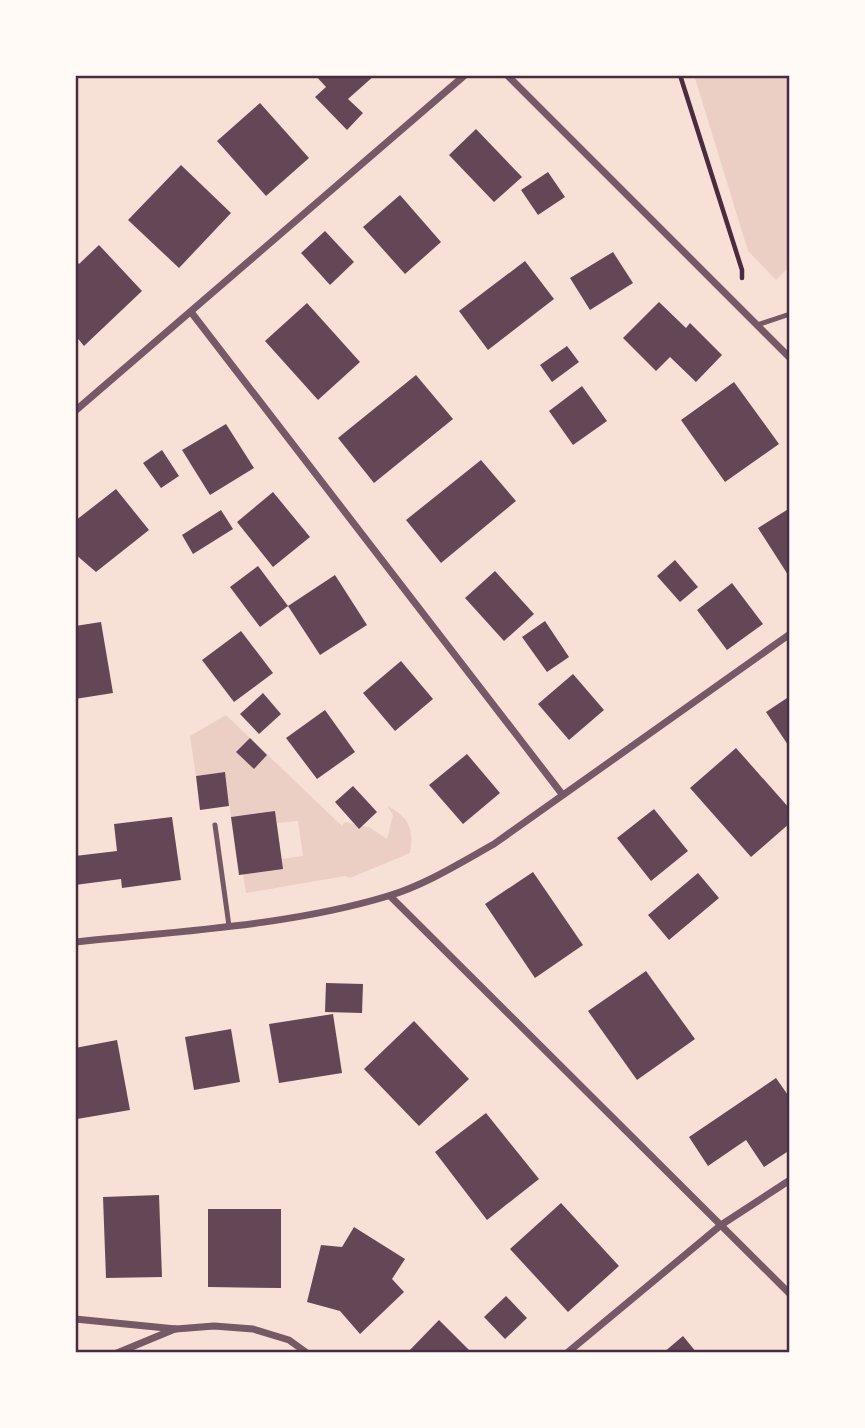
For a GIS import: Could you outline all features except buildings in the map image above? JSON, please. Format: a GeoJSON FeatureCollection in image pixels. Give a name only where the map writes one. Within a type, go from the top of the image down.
{"type":"FeatureCollection","features":[{"type":"Feature","properties":{"kind":"street"},"geometry":{"type":"LineString","coordinates":[[75,411],[465,75]]}},
{"type":"Feature","properties":{"kind":"street"},"geometry":{"type":"LineString","coordinates":[[507,75],[790,358]]}},
{"type":"Feature","properties":{"kind":"street"},"geometry":{"type":"LineString","coordinates":[[191,312],[562,794]]}},
{"type":"Feature","properties":{"kind":"street"},"geometry":{"type":"LineString","coordinates":[[75,942],[318,914],[390,896],[446,872],[494,844],[790,634]]}},
{"type":"Feature","properties":{"kind":"street"},"geometry":{"type":"LineString","coordinates":[[390,896],[790,1294]]}},
{"type":"Feature","properties":{"kind":"street"},"geometry":{"type":"LineString","coordinates":[[567,1353],[721,1225],[790,1180]]}},
{"type":"Feature","properties":{"kind":"street"},"geometry":{"type":"LineString","coordinates":[[75,1319],[176,1329],[214,1326],[253,1329],[289,1340],[307,1353]]}},
{"type":"Feature","properties":{"kind":"street"},"geometry":{"type":"LineString","coordinates":[[117,1353],[176,1329]]}},
{"type":"Feature","properties":{"kind":"lane"},"geometry":{"type":"LineString","coordinates":[[757,325],[790,314]]}},
{"type":"Feature","properties":{"kind":"lane"},"geometry":{"type":"LineString","coordinates":[[215,825],[229,926]]}},
{"type":"Feature","properties":{"kind":"path"},"geometry":{"type":"LineString","coordinates":[[680,75],[743,270],[740,307]]}},
{"type":"Feature","properties":{"kind":"shaded area"},"geometry":{"type":"Polygon","coordinates":[[[694,75],[790,75],[790,266],[776,280],[748,251],[694,75]]]}},
{"type":"Feature","properties":{"kind":"shaded area"},"geometry":{"type":"Polygon","coordinates":[[[226,715],[342,826],[345,822],[369,827],[387,839],[393,815],[387,806],[400,815],[410,830],[410,853],[350,878],[345,876],[246,893],[243,874],[281,859],[303,856],[298,821],[277,823],[275,811],[231,817],[225,772],[196,776],[190,736],[226,715]]]}}]}
